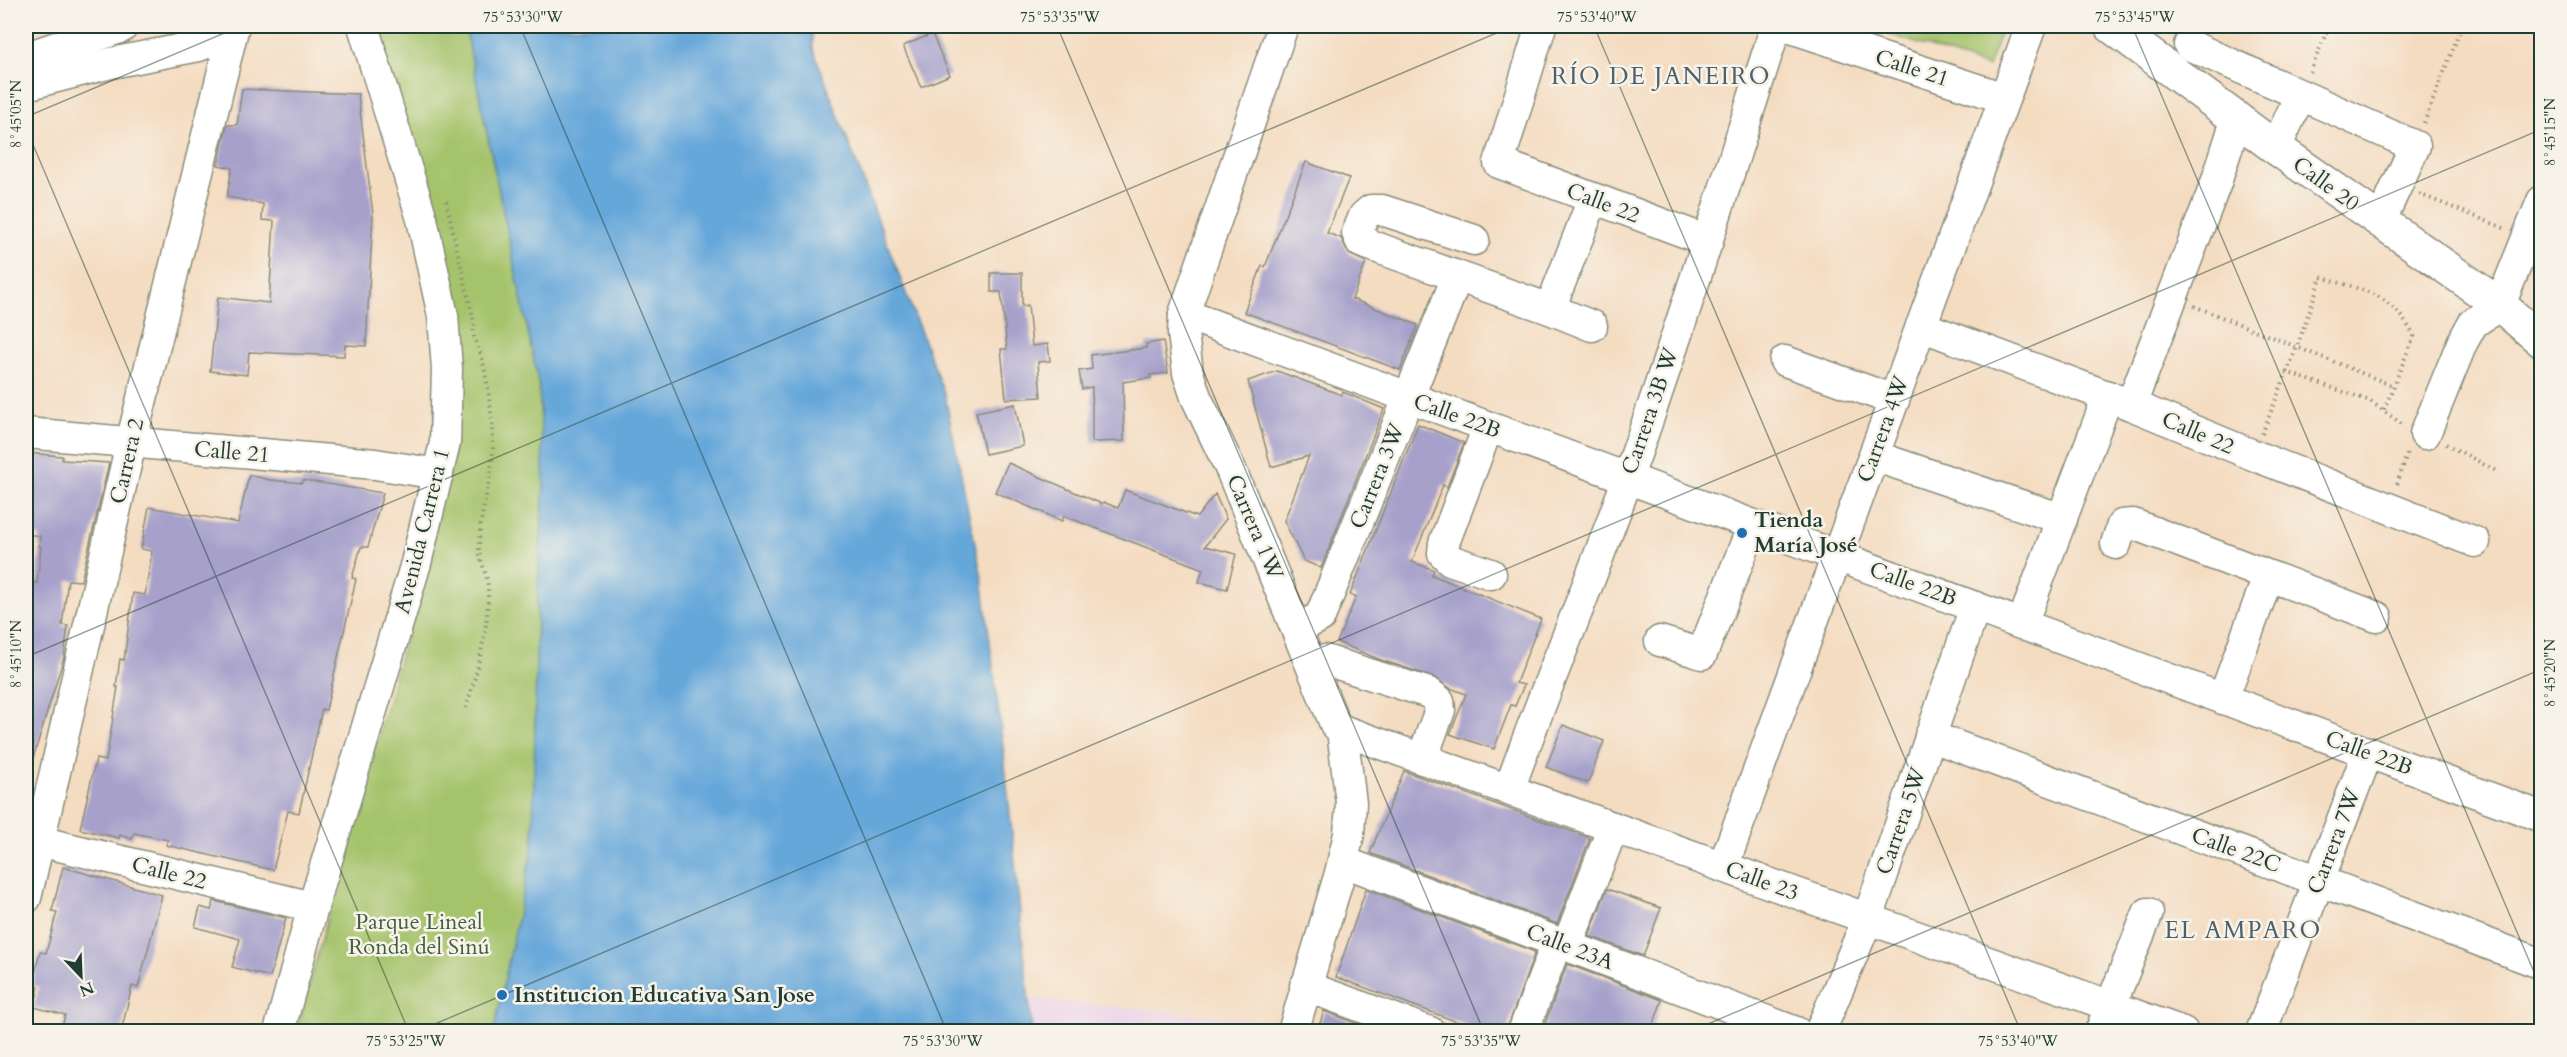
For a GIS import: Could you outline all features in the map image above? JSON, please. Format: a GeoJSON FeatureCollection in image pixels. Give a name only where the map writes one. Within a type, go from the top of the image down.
{"type":"FeatureCollection","features":[{"type":"Feature","properties":{"kind":"main road"},"geometry":{"type":"LineString","coordinates":[[26,59],[120,26]]}},
{"type":"Feature","properties":{"kind":"main road","name":"Calle 20"},"geometry":{"type":"LineString","coordinates":[[2112,26],[2380,222],[2500,305],[2541,341]]}},
{"type":"Feature","properties":{"kind":"main road"},"geometry":{"type":"LineString","coordinates":[[26,46],[89,38]]}},
{"type":"Feature","properties":{"kind":"street"},"geometry":{"type":"LineString","coordinates":[[26,85],[111,63],[199,46],[213,40],[232,26]]}},
{"type":"Feature","properties":{"kind":"street","name":"Carrera 2"},"geometry":{"type":"LineString","coordinates":[[26,897],[33,840],[232,26]]}},
{"type":"Feature","properties":{"kind":"street","name":"Avenida Carrera 1"},"geometry":{"type":"LineString","coordinates":[[279,1032],[313,907],[416,563],[445,443],[447,404],[443,316],[422,219],[363,26]]}},
{"type":"Feature","properties":{"kind":"street","name":"Carrera 1W"},"geometry":{"type":"LineString","coordinates":[[1283,26],[1184,314],[1183,333],[1188,373],[1196,397],[1231,470],[1335,724],[1341,730],[1351,803],[1349,834],[1344,862],[1293,1032]]}},
{"type":"Feature","properties":{"kind":"street","name":"Calle 22"},"geometry":{"type":"LineString","coordinates":[[1541,26],[1500,163],[1708,241]]}},
{"type":"Feature","properties":{"kind":"street","name":"Carrera 3B W"},"geometry":{"type":"LineString","coordinates":[[1509,790],[1627,478],[1708,241],[1776,26]]}},
{"type":"Feature","properties":{"kind":"street","name":"Calle 21"},"geometry":{"type":"LineString","coordinates":[[1785,26],[2004,98]]}},
{"type":"Feature","properties":{"kind":"street","name":"Carrera 4W"},"geometry":{"type":"LineString","coordinates":[[1724,867],[2031,26]]}},
{"type":"Feature","properties":{"kind":"street"},"geometry":{"type":"LineString","coordinates":[[2189,45],[2415,146],[2380,222]]}},
{"type":"Feature","properties":{"kind":"street"},"geometry":{"type":"LineString","coordinates":[[2276,147],[2300,95]]}},
{"type":"Feature","properties":{"kind":"street"},"geometry":{"type":"LineString","coordinates":[[2022,624],[2062,519],[2172,297],[2216,183],[2237,117]]}},
{"type":"Feature","properties":{"kind":"street"},"geometry":{"type":"LineString","coordinates":[[1550,309],[1593,199]]}},
{"type":"Feature","properties":{"kind":"street"},"geometry":{"type":"LineString","coordinates":[[2420,433],[2473,323],[2500,305],[2541,201]]}},
{"type":"Feature","properties":{"kind":"street"},"geometry":{"type":"LineString","coordinates":[[1474,240],[1382,210],[1371,210],[1364,216],[1357,232],[1360,242],[1592,326]]}},
{"type":"Feature","properties":{"kind":"street","name":"Carrera 3W"},"geometry":{"type":"LineString","coordinates":[[1297,629],[1320,617],[1457,277]]}},
{"type":"Feature","properties":{"kind":"street","name":"Calle 22B"},"geometry":{"type":"LineString","coordinates":[[1184,314],[2541,817]]}},
{"type":"Feature","properties":{"kind":"street","name":"Calle 22"},"geometry":{"type":"LineString","coordinates":[[1921,326],[2119,400],[2475,542]]}},
{"type":"Feature","properties":{"kind":"street"},"geometry":{"type":"LineString","coordinates":[[1785,361],[1894,400]]}},
{"type":"Feature","properties":{"kind":"street"},"geometry":{"type":"LineString","coordinates":[[1488,427],[1444,543],[1443,554],[1450,560],[1491,574]]}},
{"type":"Feature","properties":{"kind":"street","name":"Calle 21"},"geometry":{"type":"LineString","coordinates":[[26,433],[375,464],[438,474]]}},
{"type":"Feature","properties":{"kind":"street"},"geometry":{"type":"LineString","coordinates":[[1874,456],[2062,519]]}},
{"type":"Feature","properties":{"kind":"street"},"geometry":{"type":"LineString","coordinates":[[2116,544],[2122,525],[2133,524],[2377,617]]}},
{"type":"Feature","properties":{"kind":"street"},"geometry":{"type":"LineString","coordinates":[[1660,641],[1702,654],[1753,525]]}},
{"type":"Feature","properties":{"kind":"street"},"geometry":{"type":"LineString","coordinates":[[2223,699],[2268,577]]}},
{"type":"Feature","properties":{"kind":"street","name":"Carrera 5W"},"geometry":{"type":"LineString","coordinates":[[1820,1032],[1868,918],[1975,607]]}},
{"type":"Feature","properties":{"kind":"street"},"geometry":{"type":"LineString","coordinates":[[1311,664],[1325,660],[1429,693],[1439,701],[1440,710],[1422,759]]}},
{"type":"Feature","properties":{"kind":"street","name":"Calle 23"},"geometry":{"type":"LineString","coordinates":[[1341,730],[1868,918],[2105,1018],[2183,1032]]}},
{"type":"Feature","properties":{"kind":"street","name":"Calle 22C"},"geometry":{"type":"LineString","coordinates":[[1930,736],[2541,964]]}},
{"type":"Feature","properties":{"kind":"street","name":"Carrera 7W"},"geometry":{"type":"LineString","coordinates":[[2261,1032],[2368,752]]}},
{"type":"Feature","properties":{"kind":"street"},"geometry":{"type":"LineString","coordinates":[[1523,1032],[1613,828]]}},
{"type":"Feature","properties":{"kind":"street","name":"Calle 22"},"geometry":{"type":"LineString","coordinates":[[33,840],[313,907]]}},
{"type":"Feature","properties":{"kind":"street","name":"Calle 23A"},"geometry":{"type":"LineString","coordinates":[[1344,862],[1796,1032]]}},
{"type":"Feature","properties":{"kind":"street"},"geometry":{"type":"LineString","coordinates":[[2105,1018],[2148,912]]}},
{"type":"Feature","properties":{"kind":"street"},"geometry":{"type":"LineString","coordinates":[[1305,986],[1430,1032]]}},
{"type":"Feature","properties":{"kind":"path"},"geometry":{"type":"LineString","coordinates":[[2300,95],[2329,26]]}},
{"type":"Feature","properties":{"kind":"path"},"geometry":{"type":"LineString","coordinates":[[2415,146],[2462,26]]}},
{"type":"Feature","properties":{"kind":"path"},"geometry":{"type":"LineString","coordinates":[[2398,186],[2527,238]]}},
{"type":"Feature","properties":{"kind":"path"},"geometry":{"type":"LineString","coordinates":[[446,201],[474,322],[472,338],[480,352],[493,439],[491,481],[484,507],[479,548],[488,585],[486,622],[478,670],[466,708]]}},
{"type":"Feature","properties":{"kind":"path"},"geometry":{"type":"LineString","coordinates":[[2253,455],[2297,347],[2321,277],[2383,297],[2403,316],[2414,336],[2383,412]]}},
{"type":"Feature","properties":{"kind":"path"},"geometry":{"type":"LineString","coordinates":[[2172,297],[2394,386]]}},
{"type":"Feature","properties":{"kind":"path"},"geometry":{"type":"LineString","coordinates":[[2286,372],[2370,401],[2383,412],[2420,433],[2498,472]]}},
{"type":"Feature","properties":{"kind":"path"},"geometry":{"type":"LineString","coordinates":[[2389,508],[2420,433]]}},
{"type":"Feature","properties":{"kind":"shaded area"},"geometry":{"type":"Polygon","coordinates":[[[1028,998],[1275,1022],[1274,1032],[1032,1031],[1028,998]]]}},
{"type":"Feature","properties":{"kind":"green space","name":"Parque Lineal Ronda del Sinú"},"geometry":{"type":"Polygon","coordinates":[[[371,26],[465,26],[539,385],[544,485],[537,607],[533,845],[494,1031],[296,1032],[421,580],[448,272],[436,211],[371,26]]]}},
{"type":"Feature","properties":{"kind":"green space"},"geometry":{"type":"Polygon","coordinates":[[[1865,26],[2003,26],[1988,67],[1865,26]]]}},
{"type":"Feature","properties":{"kind":"water"},"geometry":{"type":"Polygon","coordinates":[[[465,26],[812,26],[813,49],[945,396],[982,578],[1004,755],[1032,1031],[494,1031],[533,845],[537,607],[544,485],[539,385],[465,26]]]}},
{"type":"Feature","properties":{"kind":"building"},"geometry":{"type":"Polygon","coordinates":[[[932,34],[950,75],[921,87],[903,46],[932,34]]]}},
{"type":"Feature","properties":{"kind":"building"},"geometry":{"type":"Polygon","coordinates":[[[242,89],[358,94],[373,214],[366,346],[345,345],[344,356],[249,352],[247,375],[210,371],[218,297],[269,303],[274,221],[262,220],[263,204],[227,197],[232,168],[218,165],[227,125],[237,125],[242,89]]]}},
{"type":"Feature","properties":{"kind":"building"},"geometry":{"type":"Polygon","coordinates":[[[1306,162],[1349,178],[1327,233],[1341,238],[1349,254],[1366,262],[1352,299],[1418,325],[1400,370],[1244,312],[1262,266],[1265,267],[1306,162]]]}},
{"type":"Feature","properties":{"kind":"building"},"geometry":{"type":"Polygon","coordinates":[[[991,273],[1022,273],[1022,306],[1028,305],[1032,346],[1048,344],[1050,361],[1038,362],[1041,397],[1006,399],[1001,349],[1007,349],[1001,292],[991,292],[991,273]]]}},
{"type":"Feature","properties":{"kind":"building"},"geometry":{"type":"Polygon","coordinates":[[[1163,341],[1168,373],[1123,382],[1124,441],[1092,442],[1092,387],[1082,389],[1079,371],[1092,369],[1091,355],[1146,348],[1146,344],[1163,341]]]}},
{"type":"Feature","properties":{"kind":"building"},"geometry":{"type":"Polygon","coordinates":[[[1277,371],[1342,395],[1343,392],[1384,409],[1321,568],[1304,561],[1284,521],[1309,456],[1271,467],[1248,381],[1277,371]]]}},
{"type":"Feature","properties":{"kind":"building"},"geometry":{"type":"Polygon","coordinates":[[[1015,404],[1023,446],[985,454],[976,412],[1015,404]]]}},
{"type":"Feature","properties":{"kind":"building"},"geometry":{"type":"Polygon","coordinates":[[[1418,424],[1464,443],[1447,487],[1443,485],[1412,562],[1434,570],[1432,575],[1541,619],[1516,683],[1524,685],[1515,706],[1511,705],[1494,749],[1450,734],[1466,694],[1450,688],[1434,677],[1381,660],[1337,642],[1356,597],[1350,595],[1418,424]]]}},
{"type":"Feature","properties":{"kind":"building"},"geometry":{"type":"Polygon","coordinates":[[[26,453],[62,456],[62,460],[109,463],[81,581],[68,580],[62,625],[68,626],[64,657],[31,765],[26,764],[26,581],[37,583],[41,547],[39,546],[40,536],[26,534],[26,453]]]}},
{"type":"Feature","properties":{"kind":"building"},"geometry":{"type":"Polygon","coordinates":[[[1008,463],[1102,504],[1103,502],[1118,508],[1125,490],[1197,517],[1215,494],[1226,519],[1205,546],[1236,554],[1227,589],[1199,582],[1203,569],[1064,516],[1062,521],[995,492],[1008,463]]]}},
{"type":"Feature","properties":{"kind":"building"},"geometry":{"type":"Polygon","coordinates":[[[249,475],[270,480],[302,483],[303,480],[383,493],[368,547],[361,547],[352,578],[356,579],[326,710],[322,709],[299,813],[288,811],[273,870],[166,845],[168,840],[134,833],[132,839],[120,835],[119,838],[80,829],[96,759],[106,761],[118,687],[116,687],[120,659],[124,660],[133,593],[145,595],[152,551],[141,549],[149,507],[238,523],[249,475]]]}},
{"type":"Feature","properties":{"kind":"building"},"geometry":{"type":"Polygon","coordinates":[[[1563,725],[1604,741],[1588,783],[1546,767],[1563,725]]]}},
{"type":"Feature","properties":{"kind":"building"},"geometry":{"type":"Polygon","coordinates":[[[1404,771],[1590,838],[1557,924],[1370,853],[1404,771]]]}},
{"type":"Feature","properties":{"kind":"building"},"geometry":{"type":"Polygon","coordinates":[[[63,867],[162,895],[138,988],[132,986],[121,1032],[61,1032],[65,1015],[34,1007],[39,987],[32,985],[40,952],[46,953],[57,912],[52,911],[63,867]]]}},
{"type":"Feature","properties":{"kind":"building"},"geometry":{"type":"Polygon","coordinates":[[[1366,889],[1535,952],[1506,1032],[1485,1032],[1336,977],[1366,889]]]}},
{"type":"Feature","properties":{"kind":"building"},"geometry":{"type":"Polygon","coordinates":[[[1607,889],[1661,908],[1643,956],[1589,936],[1607,889]]]}},
{"type":"Feature","properties":{"kind":"building"},"geometry":{"type":"Polygon","coordinates":[[[214,901],[286,918],[270,977],[232,967],[240,939],[195,927],[200,907],[211,910],[214,901]]]}},
{"type":"Feature","properties":{"kind":"building"},"geometry":{"type":"Polygon","coordinates":[[[1567,964],[1662,1000],[1651,1032],[1542,1032],[1567,964]]]}},
{"type":"Feature","properties":{"kind":"building"},"geometry":{"type":"Polygon","coordinates":[[[1324,1011],[1379,1032],[1317,1032],[1324,1011]]]}},
{"type":"Feature","properties":{"kind":"place","name":"Tienda María José"},"geometry":{"type":"Point","coordinates":[1742,533]}},
{"type":"Feature","properties":{"kind":"place","name":"Institucion Educativa San Jose"},"geometry":{"type":"Point","coordinates":[502,995]}},
{"type":"Feature","properties":{"kind":"district","name":"RÍO DE JANEIRO"},"geometry":{"type":"Point","coordinates":[1661,76]}},
{"type":"Feature","properties":{"kind":"district","name":"EL AMPARO"},"geometry":{"type":"Point","coordinates":[2243,930]}}]}
